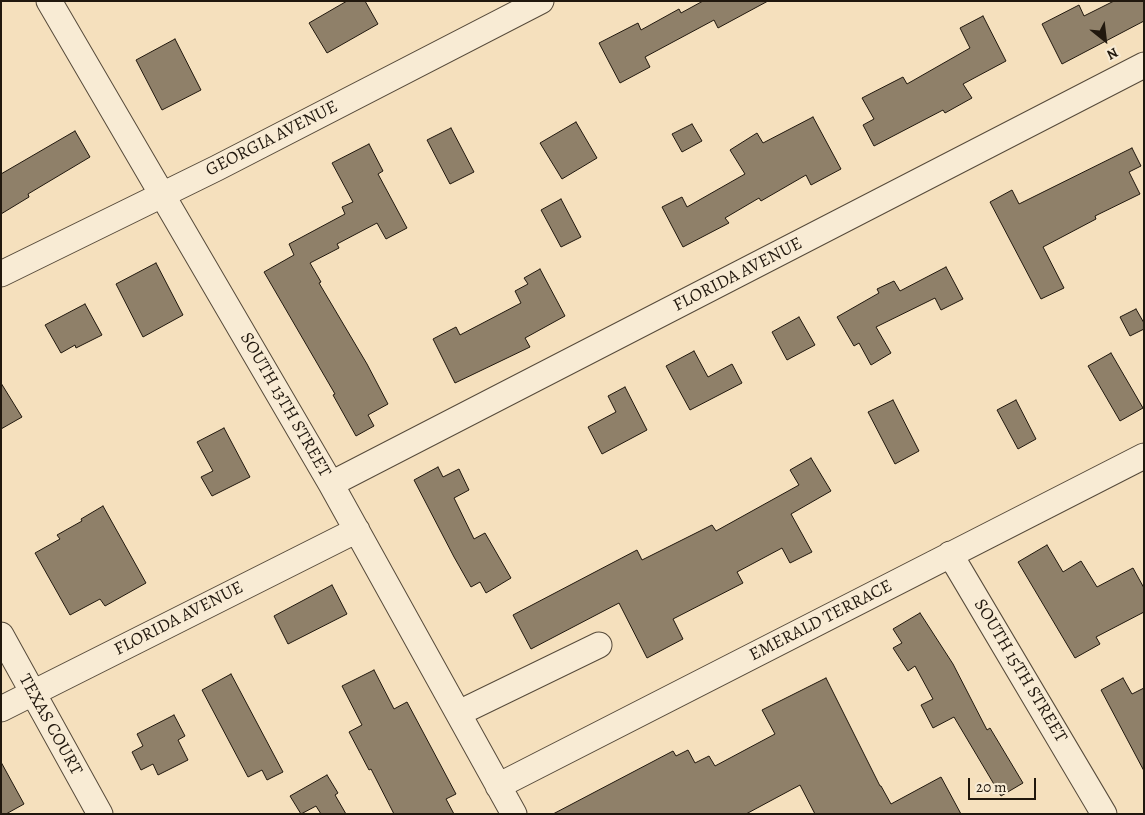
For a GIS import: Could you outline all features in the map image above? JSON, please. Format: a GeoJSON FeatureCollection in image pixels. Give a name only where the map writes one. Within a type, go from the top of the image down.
{"type":"FeatureCollection","features":[{"type":"Feature","properties":{"kind":"street","name":"SOUTH 13TH STREET"},"geometry":{"type":"LineString","coordinates":[[49,1],[332,484],[514,814]]}},
{"type":"Feature","properties":{"kind":"street","name":"GEORGIA AVENUE"},"geometry":{"type":"LineString","coordinates":[[1,274],[217,168],[541,1]]}},
{"type":"Feature","properties":{"kind":"street","name":"FLORIDA AVENUE"},"geometry":{"type":"LineString","coordinates":[[332,484],[1144,65]]}},
{"type":"Feature","properties":{"kind":"street","name":"EMERALD TERRACE"},"geometry":{"type":"LineString","coordinates":[[498,786],[1144,456]]}},
{"type":"Feature","properties":{"kind":"street","name":"FLORIDA AVENUE"},"geometry":{"type":"LineString","coordinates":[[1,709],[357,530]]}},
{"type":"Feature","properties":{"kind":"street","name":"SOUTH 15TH STREET"},"geometry":{"type":"LineString","coordinates":[[950,554],[1104,814]]}},
{"type":"Feature","properties":{"kind":"street","name":"TEXAS COURT"},"geometry":{"type":"LineString","coordinates":[[1,635],[100,814]]}},
{"type":"Feature","properties":{"kind":"street"},"geometry":{"type":"LineString","coordinates":[[459,713],[599,645]]}},
{"type":"Feature","properties":{"kind":"building"},"geometry":{"type":"Polygon","coordinates":[[[347,1],[365,1],[378,24],[327,53],[309,23],[347,1]]]}},
{"type":"Feature","properties":{"kind":"building"},"geometry":{"type":"Polygon","coordinates":[[[703,1],[768,1],[718,28],[714,20],[645,57],[650,67],[620,83],[599,43],[638,23],[641,30],[679,9],[681,13],[703,1]]]}},
{"type":"Feature","properties":{"kind":"building"},"geometry":{"type":"Polygon","coordinates":[[[1114,1],[1144,1],[1144,21],[1062,64],[1042,24],[1079,5],[1084,16],[1114,1]]]}},
{"type":"Feature","properties":{"kind":"building"},"geometry":{"type":"Polygon","coordinates":[[[983,16],[1006,61],[963,84],[972,98],[945,113],[943,110],[874,146],[863,125],[874,119],[862,98],[903,77],[907,84],[970,48],[960,28],[983,16]]]}},
{"type":"Feature","properties":{"kind":"building"},"geometry":{"type":"Polygon","coordinates":[[[175,39],[201,90],[162,110],[136,60],[175,39]]]}},
{"type":"Feature","properties":{"kind":"building"},"geometry":{"type":"Polygon","coordinates":[[[813,117],[841,169],[811,185],[806,175],[761,201],[759,198],[725,218],[729,223],[683,247],[662,207],[682,197],[687,207],[745,174],[730,150],[757,133],[763,143],[813,117]]]}},
{"type":"Feature","properties":{"kind":"building"},"geometry":{"type":"Polygon","coordinates":[[[576,122],[597,158],[562,179],[540,143],[576,122]]]}},
{"type":"Feature","properties":{"kind":"building"},"geometry":{"type":"Polygon","coordinates":[[[692,124],[702,141],[682,152],[672,134],[692,124]]]}},
{"type":"Feature","properties":{"kind":"building"},"geometry":{"type":"Polygon","coordinates":[[[451,128],[474,172],[450,184],[427,140],[451,128]]]}},
{"type":"Feature","properties":{"kind":"building"},"geometry":{"type":"Polygon","coordinates":[[[75,131],[90,157],[28,194],[29,197],[1,214],[1,174],[75,131]]]}},
{"type":"Feature","properties":{"kind":"building"},"geometry":{"type":"Polygon","coordinates":[[[369,144],[383,171],[378,174],[407,228],[386,239],[377,223],[337,244],[339,248],[310,263],[321,282],[319,283],[367,364],[388,404],[368,415],[374,426],[356,436],[333,395],[335,394],[264,272],[294,255],[289,244],[345,214],[342,207],[353,202],[332,163],[369,144]]]}},
{"type":"Feature","properties":{"kind":"building"},"geometry":{"type":"Polygon","coordinates":[[[1132,148],[1141,166],[1129,172],[1140,194],[1095,216],[1096,219],[1043,247],[1064,288],[1041,299],[990,202],[1012,190],[1019,204],[1132,148]]]}},
{"type":"Feature","properties":{"kind":"building"},"geometry":{"type":"Polygon","coordinates":[[[561,199],[581,237],[561,247],[541,210],[561,199]]]}},
{"type":"Feature","properties":{"kind":"building"},"geometry":{"type":"Polygon","coordinates":[[[156,263],[183,315],[143,337],[116,284],[156,263]]]}},
{"type":"Feature","properties":{"kind":"building"},"geometry":{"type":"Polygon","coordinates":[[[946,267],[963,299],[941,310],[935,298],[876,327],[891,353],[871,365],[859,343],[854,346],[837,317],[879,293],[877,289],[894,281],[900,291],[946,267]]]}},
{"type":"Feature","properties":{"kind":"building"},"geometry":{"type":"Polygon","coordinates":[[[540,269],[565,316],[525,338],[530,347],[455,383],[433,339],[456,327],[460,335],[521,303],[515,291],[528,284],[524,278],[540,269]]]}},
{"type":"Feature","properties":{"kind":"building"},"geometry":{"type":"Polygon","coordinates":[[[85,304],[102,335],[76,348],[75,345],[61,353],[45,325],[85,304]]]}},
{"type":"Feature","properties":{"kind":"building"},"geometry":{"type":"Polygon","coordinates":[[[1136,309],[1144,323],[1144,329],[1130,336],[1120,317],[1136,309]]]}},
{"type":"Feature","properties":{"kind":"building"},"geometry":{"type":"Polygon","coordinates":[[[799,317],[815,345],[787,360],[772,332],[799,317]]]}},
{"type":"Feature","properties":{"kind":"building"},"geometry":{"type":"Polygon","coordinates":[[[694,351],[708,377],[732,364],[742,383],[690,410],[666,366],[694,351]]]}},
{"type":"Feature","properties":{"kind":"building"},"geometry":{"type":"Polygon","coordinates":[[[1111,353],[1143,408],[1120,421],[1088,366],[1111,353]]]}},
{"type":"Feature","properties":{"kind":"building"},"geometry":{"type":"Polygon","coordinates":[[[1,383],[22,417],[1,429],[1,383]]]}},
{"type":"Feature","properties":{"kind":"building"},"geometry":{"type":"Polygon","coordinates":[[[625,387],[647,430],[602,454],[588,427],[616,412],[608,396],[625,387]]]}},
{"type":"Feature","properties":{"kind":"building"},"geometry":{"type":"Polygon","coordinates":[[[893,400],[919,451],[895,464],[868,412],[893,400]]]}},
{"type":"Feature","properties":{"kind":"building"},"geometry":{"type":"Polygon","coordinates":[[[1016,400],[1036,439],[1018,449],[997,410],[1016,400]]]}},
{"type":"Feature","properties":{"kind":"building"},"geometry":{"type":"Polygon","coordinates":[[[224,428],[250,477],[212,496],[201,477],[213,471],[197,442],[224,428]]]}},
{"type":"Feature","properties":{"kind":"building"},"geometry":{"type":"Polygon","coordinates":[[[811,458],[831,491],[791,514],[812,552],[790,563],[782,548],[737,572],[743,583],[673,619],[683,639],[647,658],[619,603],[531,649],[513,615],[637,550],[642,560],[712,525],[716,531],[799,485],[790,470],[811,458]]]}},
{"type":"Feature","properties":{"kind":"building"},"geometry":{"type":"Polygon","coordinates":[[[438,467],[443,477],[459,469],[469,490],[454,498],[474,539],[485,533],[511,578],[486,593],[480,582],[471,587],[414,480],[438,467]]]}},
{"type":"Feature","properties":{"kind":"building"},"geometry":{"type":"Polygon","coordinates":[[[103,506],[146,583],[105,606],[100,599],[70,615],[35,553],[60,539],[57,535],[103,506]]]}},
{"type":"Feature","properties":{"kind":"building"},"geometry":{"type":"Polygon","coordinates":[[[1047,545],[1063,572],[1081,561],[1097,587],[1133,568],[1144,588],[1144,612],[1096,637],[1100,644],[1075,658],[1018,562],[1047,545]]]}},
{"type":"Feature","properties":{"kind":"building"},"geometry":{"type":"Polygon","coordinates":[[[332,585],[347,614],[288,644],[274,616],[332,585]]]}},
{"type":"Feature","properties":{"kind":"building"},"geometry":{"type":"Polygon","coordinates":[[[920,613],[953,664],[987,730],[990,728],[1023,783],[1001,796],[954,717],[933,728],[921,705],[933,699],[915,666],[908,671],[893,648],[902,643],[893,629],[920,613]]]}},
{"type":"Feature","properties":{"kind":"building"},"geometry":{"type":"Polygon","coordinates":[[[374,670],[394,709],[407,702],[456,794],[446,799],[454,814],[394,814],[371,769],[369,770],[349,732],[362,725],[342,686],[374,670]]]}},
{"type":"Feature","properties":{"kind":"building"},"geometry":{"type":"Polygon","coordinates":[[[231,674],[283,772],[267,780],[262,770],[248,777],[202,690],[231,674]]]}},
{"type":"Feature","properties":{"kind":"building"},"geometry":{"type":"Polygon","coordinates":[[[826,678],[880,786],[891,804],[941,777],[961,814],[815,814],[800,785],[746,814],[553,814],[673,751],[676,756],[688,750],[695,763],[709,756],[715,766],[775,734],[762,710],[826,678]]]}},
{"type":"Feature","properties":{"kind":"building"},"geometry":{"type":"Polygon","coordinates":[[[1123,678],[1132,694],[1144,688],[1144,771],[1101,690],[1123,678]]]}},
{"type":"Feature","properties":{"kind":"building"},"geometry":{"type":"Polygon","coordinates":[[[174,715],[185,736],[178,740],[188,760],[158,775],[153,764],[141,770],[132,752],[143,746],[137,734],[174,715]]]}},
{"type":"Feature","properties":{"kind":"building"},"geometry":{"type":"Polygon","coordinates":[[[1,762],[24,804],[6,814],[1,814],[1,762]]]}},
{"type":"Feature","properties":{"kind":"building"},"geometry":{"type":"Polygon","coordinates":[[[327,775],[338,793],[335,795],[346,814],[321,814],[316,806],[301,814],[290,796],[327,775]]]}}]}
